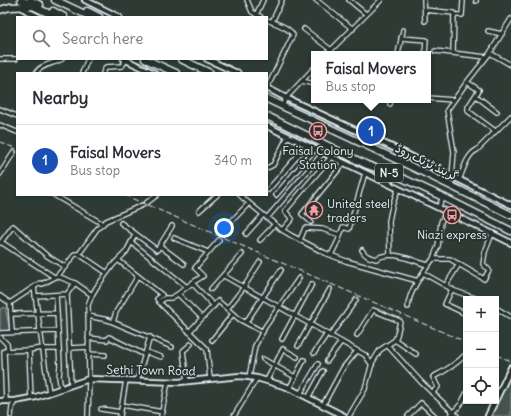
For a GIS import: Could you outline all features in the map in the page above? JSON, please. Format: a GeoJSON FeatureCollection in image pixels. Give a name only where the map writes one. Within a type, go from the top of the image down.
{"type":"FeatureCollection","features":[{"type":"Feature","properties":{"kind":"highway"},"geometry":{"type":"LineString","coordinates":[[55,0],[89,16]]}},
{"type":"Feature","properties":{"kind":"highway"},"geometry":{"type":"LineString","coordinates":[[64,0],[97,16]]}},
{"type":"Feature","properties":{"kind":"highway"},"geometry":{"type":"LineString","coordinates":[[0,10],[21,3],[32,3],[62,16]]}},
{"type":"Feature","properties":{"kind":"highway"},"geometry":{"type":"LineString","coordinates":[[32,3],[54,16]]}},
{"type":"Feature","properties":{"kind":"highway"},"geometry":{"type":"LineString","coordinates":[[147,60],[174,72]]}},
{"type":"Feature","properties":{"kind":"highway"},"geometry":{"type":"LineString","coordinates":[[182,60],[208,72]]}},
{"type":"Feature","properties":{"kind":"highway","name":"گرینڈ ٹرنک روڈ"},"geometry":{"type":"LineString","coordinates":[[268,99],[511,215]]}},
{"type":"Feature","properties":{"kind":"highway","name":"گرینڈ ٹرنک روڈ"},"geometry":{"type":"LineString","coordinates":[[268,116],[368,165],[398,176],[443,197],[511,231]]}},
{"type":"Feature","properties":{"kind":"street"},"geometry":{"type":"LineString","coordinates":[[85,0],[117,16]]}},
{"type":"Feature","properties":{"kind":"street"},"geometry":{"type":"LineString","coordinates":[[247,0],[252,12],[256,15],[263,0]]}},
{"type":"Feature","properties":{"kind":"street"},"geometry":{"type":"LineString","coordinates":[[272,22],[282,0]]}},
{"type":"Feature","properties":{"kind":"street"},"geometry":{"type":"LineString","coordinates":[[316,0],[353,29]]}},
{"type":"Feature","properties":{"kind":"street"},"geometry":{"type":"LineString","coordinates":[[349,0],[366,14]]}},
{"type":"Feature","properties":{"kind":"street"},"geometry":{"type":"LineString","coordinates":[[304,29],[331,50],[380,0]]}},
{"type":"Feature","properties":{"kind":"street"},"geometry":{"type":"LineString","coordinates":[[424,0],[425,21]]}},
{"type":"Feature","properties":{"kind":"street"},"geometry":{"type":"LineString","coordinates":[[425,10],[454,12],[455,15],[462,15],[463,1]]}},
{"type":"Feature","properties":{"kind":"street"},"geometry":{"type":"LineString","coordinates":[[21,3],[27,11],[37,16]]}},
{"type":"Feature","properties":{"kind":"street"},"geometry":{"type":"LineString","coordinates":[[453,54],[455,15]]}},
{"type":"Feature","properties":{"kind":"street"},"geometry":{"type":"LineString","coordinates":[[452,177],[454,152],[447,111],[466,82],[490,53],[511,19]]}},
{"type":"Feature","properties":{"kind":"street"},"geometry":{"type":"LineString","coordinates":[[268,20],[290,31],[293,35],[268,86]]}},
{"type":"Feature","properties":{"kind":"street"},"geometry":{"type":"LineString","coordinates":[[399,51],[402,30]]}},
{"type":"Feature","properties":{"kind":"street"},"geometry":{"type":"LineString","coordinates":[[488,32],[502,34]]}},
{"type":"Feature","properties":{"kind":"street"},"geometry":{"type":"LineString","coordinates":[[401,38],[426,40],[426,51]]}},
{"type":"Feature","properties":{"kind":"street"},"geometry":{"type":"LineString","coordinates":[[435,52],[486,57]]}},
{"type":"Feature","properties":{"kind":"street"},"geometry":{"type":"LineString","coordinates":[[490,53],[511,65]]}},
{"type":"Feature","properties":{"kind":"street"},"geometry":{"type":"LineString","coordinates":[[0,59],[16,59]]}},
{"type":"Feature","properties":{"kind":"street"},"geometry":{"type":"LineString","coordinates":[[36,72],[41,68],[61,60]]}},
{"type":"Feature","properties":{"kind":"street"},"geometry":{"type":"LineString","coordinates":[[82,72],[88,60]]}},
{"type":"Feature","properties":{"kind":"street"},"geometry":{"type":"LineString","coordinates":[[104,72],[106,67],[122,66],[125,60]]}},
{"type":"Feature","properties":{"kind":"street"},"geometry":{"type":"LineString","coordinates":[[127,60],[152,72]]}},
{"type":"Feature","properties":{"kind":"street"},"geometry":{"type":"LineString","coordinates":[[209,60],[235,72]]}},
{"type":"Feature","properties":{"kind":"street"},"geometry":{"type":"LineString","coordinates":[[282,106],[286,98],[311,71]]}},
{"type":"Feature","properties":{"kind":"street"},"geometry":{"type":"LineString","coordinates":[[302,81],[311,83]]}},
{"type":"Feature","properties":{"kind":"street"},"geometry":{"type":"LineString","coordinates":[[466,82],[479,90],[468,108],[468,111],[495,131]]}},
{"type":"Feature","properties":{"kind":"street"},"geometry":{"type":"LineString","coordinates":[[268,89],[511,205]]}},
{"type":"Feature","properties":{"kind":"street"},"geometry":{"type":"LineString","coordinates":[[476,96],[497,112]]}},
{"type":"Feature","properties":{"kind":"street"},"geometry":{"type":"LineString","coordinates":[[431,98],[454,100]]}},
{"type":"Feature","properties":{"kind":"street"},"geometry":{"type":"LineString","coordinates":[[0,109],[16,116]]}},
{"type":"Feature","properties":{"kind":"street"},"geometry":{"type":"LineString","coordinates":[[459,180],[466,162],[472,153],[477,150],[511,116]]}},
{"type":"Feature","properties":{"kind":"street"},"geometry":{"type":"LineString","coordinates":[[0,125],[16,132]]}},
{"type":"Feature","properties":{"kind":"street"},"geometry":{"type":"LineString","coordinates":[[268,126],[511,243]]}},
{"type":"Feature","properties":{"kind":"street"},"geometry":{"type":"LineString","coordinates":[[268,168],[273,165],[296,130]]}},
{"type":"Feature","properties":{"kind":"street"},"geometry":{"type":"LineString","coordinates":[[268,190],[307,145]]}},
{"type":"Feature","properties":{"kind":"street"},"geometry":{"type":"LineString","coordinates":[[276,195],[315,149]]}},
{"type":"Feature","properties":{"kind":"street"},"geometry":{"type":"LineString","coordinates":[[0,172],[14,152]]}},
{"type":"Feature","properties":{"kind":"street"},"geometry":{"type":"LineString","coordinates":[[267,218],[323,153]]}},
{"type":"Feature","properties":{"kind":"street"},"geometry":{"type":"LineString","coordinates":[[282,230],[292,219],[285,211],[331,157]]}},
{"type":"Feature","properties":{"kind":"street"},"geometry":{"type":"LineString","coordinates":[[406,164],[412,158]]}},
{"type":"Feature","properties":{"kind":"street"},"geometry":{"type":"LineString","coordinates":[[310,222],[302,214],[344,163]]}},
{"type":"Feature","properties":{"kind":"street"},"geometry":{"type":"LineString","coordinates":[[331,255],[343,227],[349,229],[368,165]]}},
{"type":"Feature","properties":{"kind":"street"},"geometry":{"type":"LineString","coordinates":[[386,183],[398,176]]}},
{"type":"Feature","properties":{"kind":"street"},"geometry":{"type":"LineString","coordinates":[[390,255],[389,221],[398,189]]}},
{"type":"Feature","properties":{"kind":"street"},"geometry":{"type":"LineString","coordinates":[[56,196],[103,224]]}},
{"type":"Feature","properties":{"kind":"street"},"geometry":{"type":"LineString","coordinates":[[10,303],[34,287],[56,276],[76,254],[79,254],[96,230],[106,221],[145,204],[156,196]]}},
{"type":"Feature","properties":{"kind":"street"},"geometry":{"type":"LineString","coordinates":[[199,211],[216,196]]}},
{"type":"Feature","properties":{"kind":"street"},"geometry":{"type":"LineString","coordinates":[[241,196],[282,230],[331,255],[346,261],[418,281]]}},
{"type":"Feature","properties":{"kind":"street"},"geometry":{"type":"LineString","coordinates":[[438,208],[443,197]]}},
{"type":"Feature","properties":{"kind":"street"},"geometry":{"type":"LineString","coordinates":[[228,225],[249,203]]}},
{"type":"Feature","properties":{"kind":"street"},"geometry":{"type":"LineString","coordinates":[[408,308],[408,303],[418,281],[433,259],[438,246],[441,222],[446,211]]}},
{"type":"Feature","properties":{"kind":"street"},"geometry":{"type":"LineString","coordinates":[[246,234],[263,215]]}},
{"type":"Feature","properties":{"kind":"street"},"geometry":{"type":"LineString","coordinates":[[487,231],[495,222]]}},
{"type":"Feature","properties":{"kind":"street"},"geometry":{"type":"LineString","coordinates":[[121,224],[157,250],[172,226]]}},
{"type":"Feature","properties":{"kind":"street"},"geometry":{"type":"LineString","coordinates":[[260,240],[275,224]]}},
{"type":"Feature","properties":{"kind":"street"},"geometry":{"type":"LineString","coordinates":[[65,267],[46,255],[13,226],[0,243],[56,276],[75,283],[92,295]]}},
{"type":"Feature","properties":{"kind":"street"},"geometry":{"type":"LineString","coordinates":[[300,240],[305,228],[322,230],[340,235]]}},
{"type":"Feature","properties":{"kind":"street"},"geometry":{"type":"LineString","coordinates":[[88,416],[88,305],[92,295],[107,273],[126,252],[135,234]]}},
{"type":"Feature","properties":{"kind":"street"},"geometry":{"type":"LineString","coordinates":[[433,259],[450,259],[484,279],[489,270],[483,264],[485,252],[492,234]]}},
{"type":"Feature","properties":{"kind":"street"},"geometry":{"type":"LineString","coordinates":[[174,238],[208,252]]}},
{"type":"Feature","properties":{"kind":"street"},"geometry":{"type":"LineString","coordinates":[[159,302],[165,298],[171,298],[178,294],[203,276],[195,268],[219,240]]}},
{"type":"Feature","properties":{"kind":"street"},"geometry":{"type":"LineString","coordinates":[[131,242],[187,287]]}},
{"type":"Feature","properties":{"kind":"street"},"geometry":{"type":"LineString","coordinates":[[160,246],[184,264]]}},
{"type":"Feature","properties":{"kind":"street"},"geometry":{"type":"LineString","coordinates":[[362,250],[368,257],[376,259],[381,255],[396,255],[428,265]]}},
{"type":"Feature","properties":{"kind":"street"},"geometry":{"type":"LineString","coordinates":[[79,254],[107,273]]}},
{"type":"Feature","properties":{"kind":"street"},"geometry":{"type":"LineString","coordinates":[[211,289],[242,254]]}},
{"type":"Feature","properties":{"kind":"street"},"geometry":{"type":"LineString","coordinates":[[118,260],[162,295],[157,299],[159,302],[207,349],[210,380]]}},
{"type":"Feature","properties":{"kind":"street"},"geometry":{"type":"LineString","coordinates":[[227,309],[244,287],[260,262]]}},
{"type":"Feature","properties":{"kind":"street"},"geometry":{"type":"LineString","coordinates":[[446,285],[459,264]]}},
{"type":"Feature","properties":{"kind":"street"},"geometry":{"type":"LineString","coordinates":[[246,322],[281,270]]}},
{"type":"Feature","properties":{"kind":"street"},"geometry":{"type":"LineString","coordinates":[[423,272],[452,289],[469,296]]}},
{"type":"Feature","properties":{"kind":"street"},"geometry":{"type":"LineString","coordinates":[[112,322],[116,312],[138,276]]}},
{"type":"Feature","properties":{"kind":"street"},"geometry":{"type":"LineString","coordinates":[[224,276],[365,355],[372,365]]}},
{"type":"Feature","properties":{"kind":"street"},"geometry":{"type":"LineString","coordinates":[[249,377],[255,346],[279,306],[299,278]]}},
{"type":"Feature","properties":{"kind":"street"},"geometry":{"type":"LineString","coordinates":[[71,385],[68,294],[75,283]]}},
{"type":"Feature","properties":{"kind":"street"},"geometry":{"type":"LineString","coordinates":[[192,283],[214,306]]}},
{"type":"Feature","properties":{"kind":"street"},"geometry":{"type":"LineString","coordinates":[[282,339],[312,284]]}},
{"type":"Feature","properties":{"kind":"street"},"geometry":{"type":"LineString","coordinates":[[34,287],[49,393]]}},
{"type":"Feature","properties":{"kind":"street"},"geometry":{"type":"LineString","coordinates":[[298,346],[330,289]]}},
{"type":"Feature","properties":{"kind":"street"},"geometry":{"type":"LineString","coordinates":[[452,289],[445,304],[463,313]]}},
{"type":"Feature","properties":{"kind":"street"},"geometry":{"type":"LineString","coordinates":[[36,296],[68,294]]}},
{"type":"Feature","properties":{"kind":"street"},"geometry":{"type":"LineString","coordinates":[[178,294],[202,318]]}},
{"type":"Feature","properties":{"kind":"street"},"geometry":{"type":"LineString","coordinates":[[56,295],[60,365],[59,377],[61,389]]}},
{"type":"Feature","properties":{"kind":"street"},"geometry":{"type":"LineString","coordinates":[[0,296],[10,303],[12,332]]}},
{"type":"Feature","properties":{"kind":"street"},"geometry":{"type":"LineString","coordinates":[[314,353],[356,300]]}},
{"type":"Feature","properties":{"kind":"street"},"geometry":{"type":"LineString","coordinates":[[190,332],[218,301],[239,319],[263,332]]}},
{"type":"Feature","properties":{"kind":"street"},"geometry":{"type":"LineString","coordinates":[[349,416],[365,389],[372,365],[380,350],[395,340],[400,321],[373,310],[357,335]]}},
{"type":"Feature","properties":{"kind":"street"},"geometry":{"type":"LineString","coordinates":[[499,310],[511,317]]}},
{"type":"Feature","properties":{"kind":"street"},"geometry":{"type":"LineString","coordinates":[[11,314],[57,313]]}},
{"type":"Feature","properties":{"kind":"street"},"geometry":{"type":"LineString","coordinates":[[212,340],[233,314]]}},
{"type":"Feature","properties":{"kind":"street"},"geometry":{"type":"LineString","coordinates":[[88,316],[108,320],[172,347]]}},
{"type":"Feature","properties":{"kind":"street"},"geometry":{"type":"LineString","coordinates":[[0,333],[58,331]]}},
{"type":"Feature","properties":{"kind":"street"},"geometry":{"type":"LineString","coordinates":[[0,337],[7,344],[4,352],[2,367],[6,401]]}},
{"type":"Feature","properties":{"kind":"street"},"geometry":{"type":"LineString","coordinates":[[88,338],[107,340],[109,337],[145,354],[161,357]]}},
{"type":"Feature","properties":{"kind":"street"},"geometry":{"type":"LineString","coordinates":[[137,381],[150,337]]}},
{"type":"Feature","properties":{"kind":"street"},"geometry":{"type":"LineString","coordinates":[[395,340],[416,354]]}},
{"type":"Feature","properties":{"kind":"street"},"geometry":{"type":"LineString","coordinates":[[327,361],[341,342]]}},
{"type":"Feature","properties":{"kind":"street"},"geometry":{"type":"LineString","coordinates":[[187,382],[183,351],[190,344]]}},
{"type":"Feature","properties":{"kind":"street"},"geometry":{"type":"LineString","coordinates":[[387,345],[422,383],[457,416]]}},
{"type":"Feature","properties":{"kind":"street"},"geometry":{"type":"LineString","coordinates":[[70,348],[88,347]]}},
{"type":"Feature","properties":{"kind":"street"},"geometry":{"type":"LineString","coordinates":[[4,352],[59,348]]}},
{"type":"Feature","properties":{"kind":"street"},"geometry":{"type":"LineString","coordinates":[[267,380],[283,349],[297,357]]}},
{"type":"Feature","properties":{"kind":"street"},"geometry":{"type":"LineString","coordinates":[[29,350],[31,398]]}},
{"type":"Feature","properties":{"kind":"street"},"geometry":{"type":"LineString","coordinates":[[323,405],[343,368],[357,351]]}},
{"type":"Feature","properties":{"kind":"street"},"geometry":{"type":"LineString","coordinates":[[88,354],[105,355]]}},
{"type":"Feature","properties":{"kind":"street"},"geometry":{"type":"LineString","coordinates":[[432,393],[438,387],[433,377],[443,372],[463,357]]}},
{"type":"Feature","properties":{"kind":"street"},"geometry":{"type":"LineString","coordinates":[[263,359],[296,376]]}},
{"type":"Feature","properties":{"kind":"street"},"geometry":{"type":"LineString","coordinates":[[289,388],[304,360]]}},
{"type":"Feature","properties":{"kind":"street"},"geometry":{"type":"LineString","coordinates":[[300,394],[318,364]]}},
{"type":"Feature","properties":{"kind":"street"},"geometry":{"type":"LineString","coordinates":[[499,394],[511,368]]}},
{"type":"Feature","properties":{"kind":"street"},"geometry":{"type":"LineString","coordinates":[[308,398],[323,371]]}},
{"type":"Feature","properties":{"kind":"street","name":"Sethi Town Road"},"geometry":{"type":"LineString","coordinates":[[0,401],[31,398],[89,379],[187,382],[240,376],[267,380],[289,388],[344,416]]}},
{"type":"Feature","properties":{"kind":"street"},"geometry":{"type":"LineString","coordinates":[[234,416],[257,378]]}},
{"type":"Feature","properties":{"kind":"street"},"geometry":{"type":"LineString","coordinates":[[101,409],[120,414],[126,380]]}},
{"type":"Feature","properties":{"kind":"street"},"geometry":{"type":"LineString","coordinates":[[122,405],[162,414],[168,382]]}},
{"type":"Feature","properties":{"kind":"street"},"geometry":{"type":"LineString","coordinates":[[10,416],[15,400]]}},
{"type":"Feature","properties":{"kind":"street"},"geometry":{"type":"LineString","coordinates":[[450,416],[463,400]]}},
{"type":"Feature","properties":{"kind":"street"},"geometry":{"type":"LineString","coordinates":[[408,416],[421,403],[435,416]]}},
{"type":"Feature","properties":{"kind":"street"},"geometry":{"type":"LineString","coordinates":[[488,416],[494,404]]}},
{"type":"Feature","properties":{"kind":"shaded area"},"geometry":{"type":"Polygon","coordinates":[[[5,307],[11,335],[0,334],[0,309],[5,307]]]}},
{"type":"Feature","properties":{"kind":"shaded area"},"geometry":{"type":"Polygon","coordinates":[[[509,363],[511,364],[511,416],[486,416],[494,404],[499,404],[499,387],[509,363]]]}},
{"type":"Feature","properties":{"kind":"railway"},"geometry":{"type":"LineString","coordinates":[[0,142],[16,149]]}},
{"type":"Feature","properties":{"kind":"railway"},"geometry":{"type":"LineString","coordinates":[[126,196],[463,341]]}},
{"type":"Feature","properties":{"kind":"railway"},"geometry":{"type":"LineString","coordinates":[[499,356],[511,361]]}},
{"type":"Feature","properties":{"kind":"place","name":"Faisal Colony Station"},"geometry":{"type":"Point","coordinates":[318,131]}},
{"type":"Feature","properties":{"kind":"place","name":"Faisal Movers"},"geometry":{"type":"Point","coordinates":[371,131]}},
{"type":"Feature","properties":{"kind":"place","name":"United steel traders"},"geometry":{"type":"Point","coordinates":[314,210]}},
{"type":"Feature","properties":{"kind":"place","name":"Niazi express"},"geometry":{"type":"Point","coordinates":[452,215]}}]}
